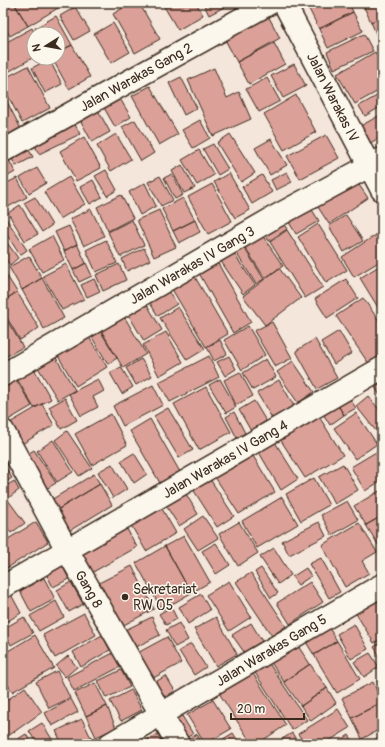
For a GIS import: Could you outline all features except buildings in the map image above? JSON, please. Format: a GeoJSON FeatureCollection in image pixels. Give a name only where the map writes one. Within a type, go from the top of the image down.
{"type":"FeatureCollection","features":[{"type":"Feature","properties":{"kind":"street","name":"Jalan Warakas Gang 2"},"geometry":{"type":"LineString","coordinates":[[3,151],[270,3]]}},
{"type":"Feature","properties":{"kind":"street","name":"Jalan Warakas IV"},"geometry":{"type":"LineString","coordinates":[[284,3],[376,162],[382,190]]}},
{"type":"Feature","properties":{"kind":"street","name":"Jalan Warakas IV Gang 3"},"geometry":{"type":"LineString","coordinates":[[3,374],[273,218],[376,162]]}},
{"type":"Feature","properties":{"kind":"street","name":"Jalan Warakas IV Gang 4"},"geometry":{"type":"LineString","coordinates":[[3,587],[382,368]]}},
{"type":"Feature","properties":{"kind":"street","name":"Gang 8"},"geometry":{"type":"LineString","coordinates":[[3,431],[67,550],[178,744]]}},
{"type":"Feature","properties":{"kind":"street","name":"Jalan Warakas Gang 5"},"geometry":{"type":"LineString","coordinates":[[110,744],[382,585]]}},
{"type":"Feature","properties":{"kind":"place","name":"Sekretariat RW 05"},"geometry":{"type":"Point","coordinates":[125,597]}}]}
